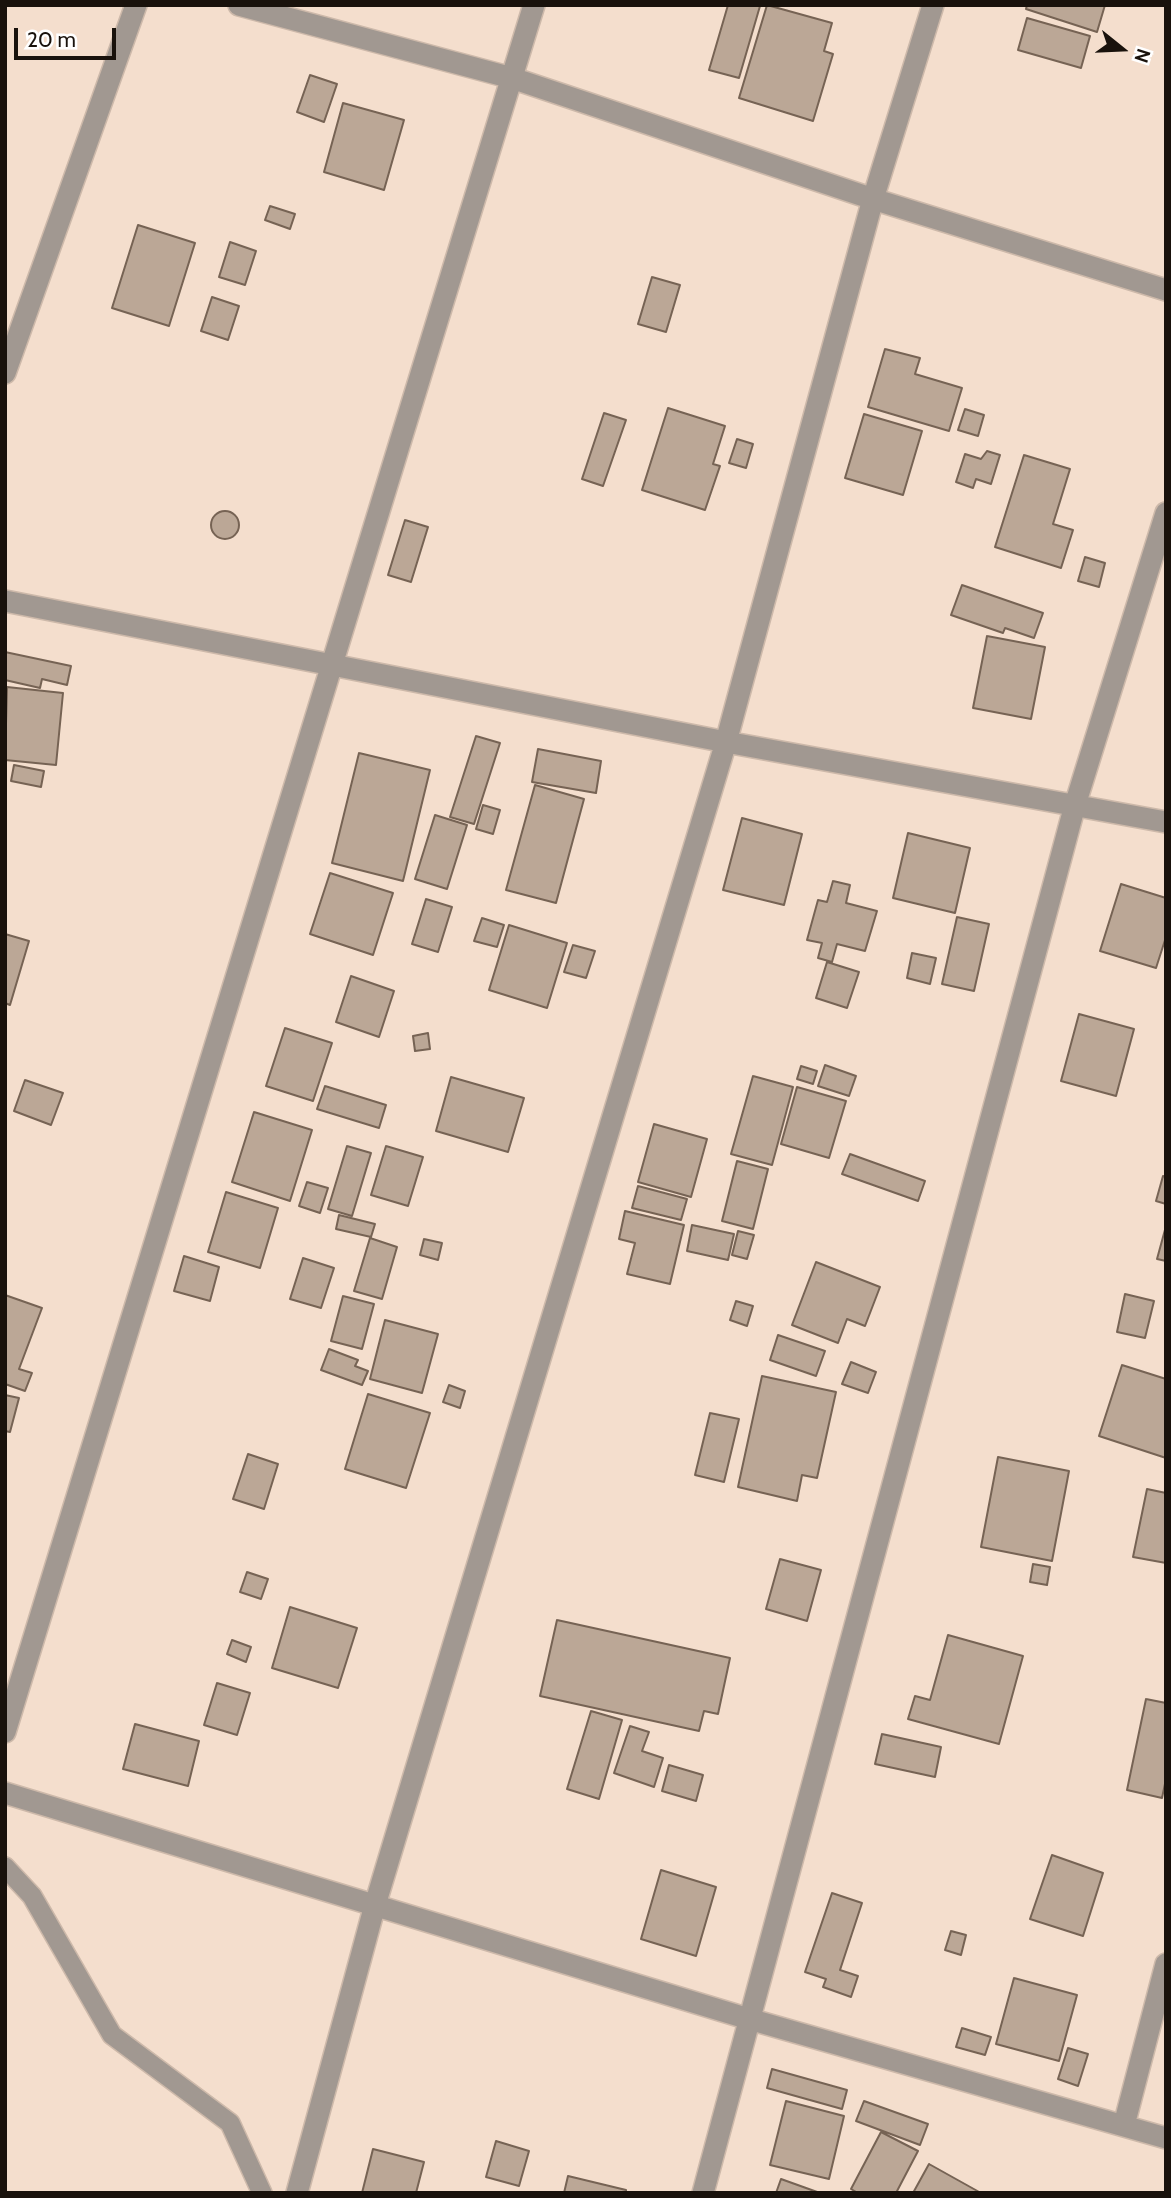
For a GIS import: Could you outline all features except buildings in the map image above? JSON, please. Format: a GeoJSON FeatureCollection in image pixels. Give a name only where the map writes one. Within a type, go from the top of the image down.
{"type":"FeatureCollection","features":[{"type":"Feature","properties":{"kind":"street"},"geometry":{"type":"LineString","coordinates":[[5,373],[136,5]]}},
{"type":"Feature","properties":{"kind":"street"},"geometry":{"type":"LineString","coordinates":[[239,5],[512,78],[873,199],[1166,289]]}},
{"type":"Feature","properties":{"kind":"street"},"geometry":{"type":"LineString","coordinates":[[5,1732],[534,5]]}},
{"type":"Feature","properties":{"kind":"street"},"geometry":{"type":"LineString","coordinates":[[297,2193],[375,1905],[726,743],[873,199],[933,5]]}},
{"type":"Feature","properties":{"kind":"street"},"geometry":{"type":"LineString","coordinates":[[703,2193],[1075,805],[1166,513]]}},
{"type":"Feature","properties":{"kind":"street"},"geometry":{"type":"LineString","coordinates":[[5,601],[726,743],[1166,822]]}},
{"type":"Feature","properties":{"kind":"street"},"geometry":{"type":"LineString","coordinates":[[5,1793],[749,2019],[1166,2138]]}},
{"type":"Feature","properties":{"kind":"street"},"geometry":{"type":"LineString","coordinates":[[1124,2125],[1166,1964]]}},
{"type":"Feature","properties":{"kind":"lane"},"geometry":{"type":"LineString","coordinates":[[5,1867],[32,1896],[112,2035],[230,2123],[262,2193]]}}]}
